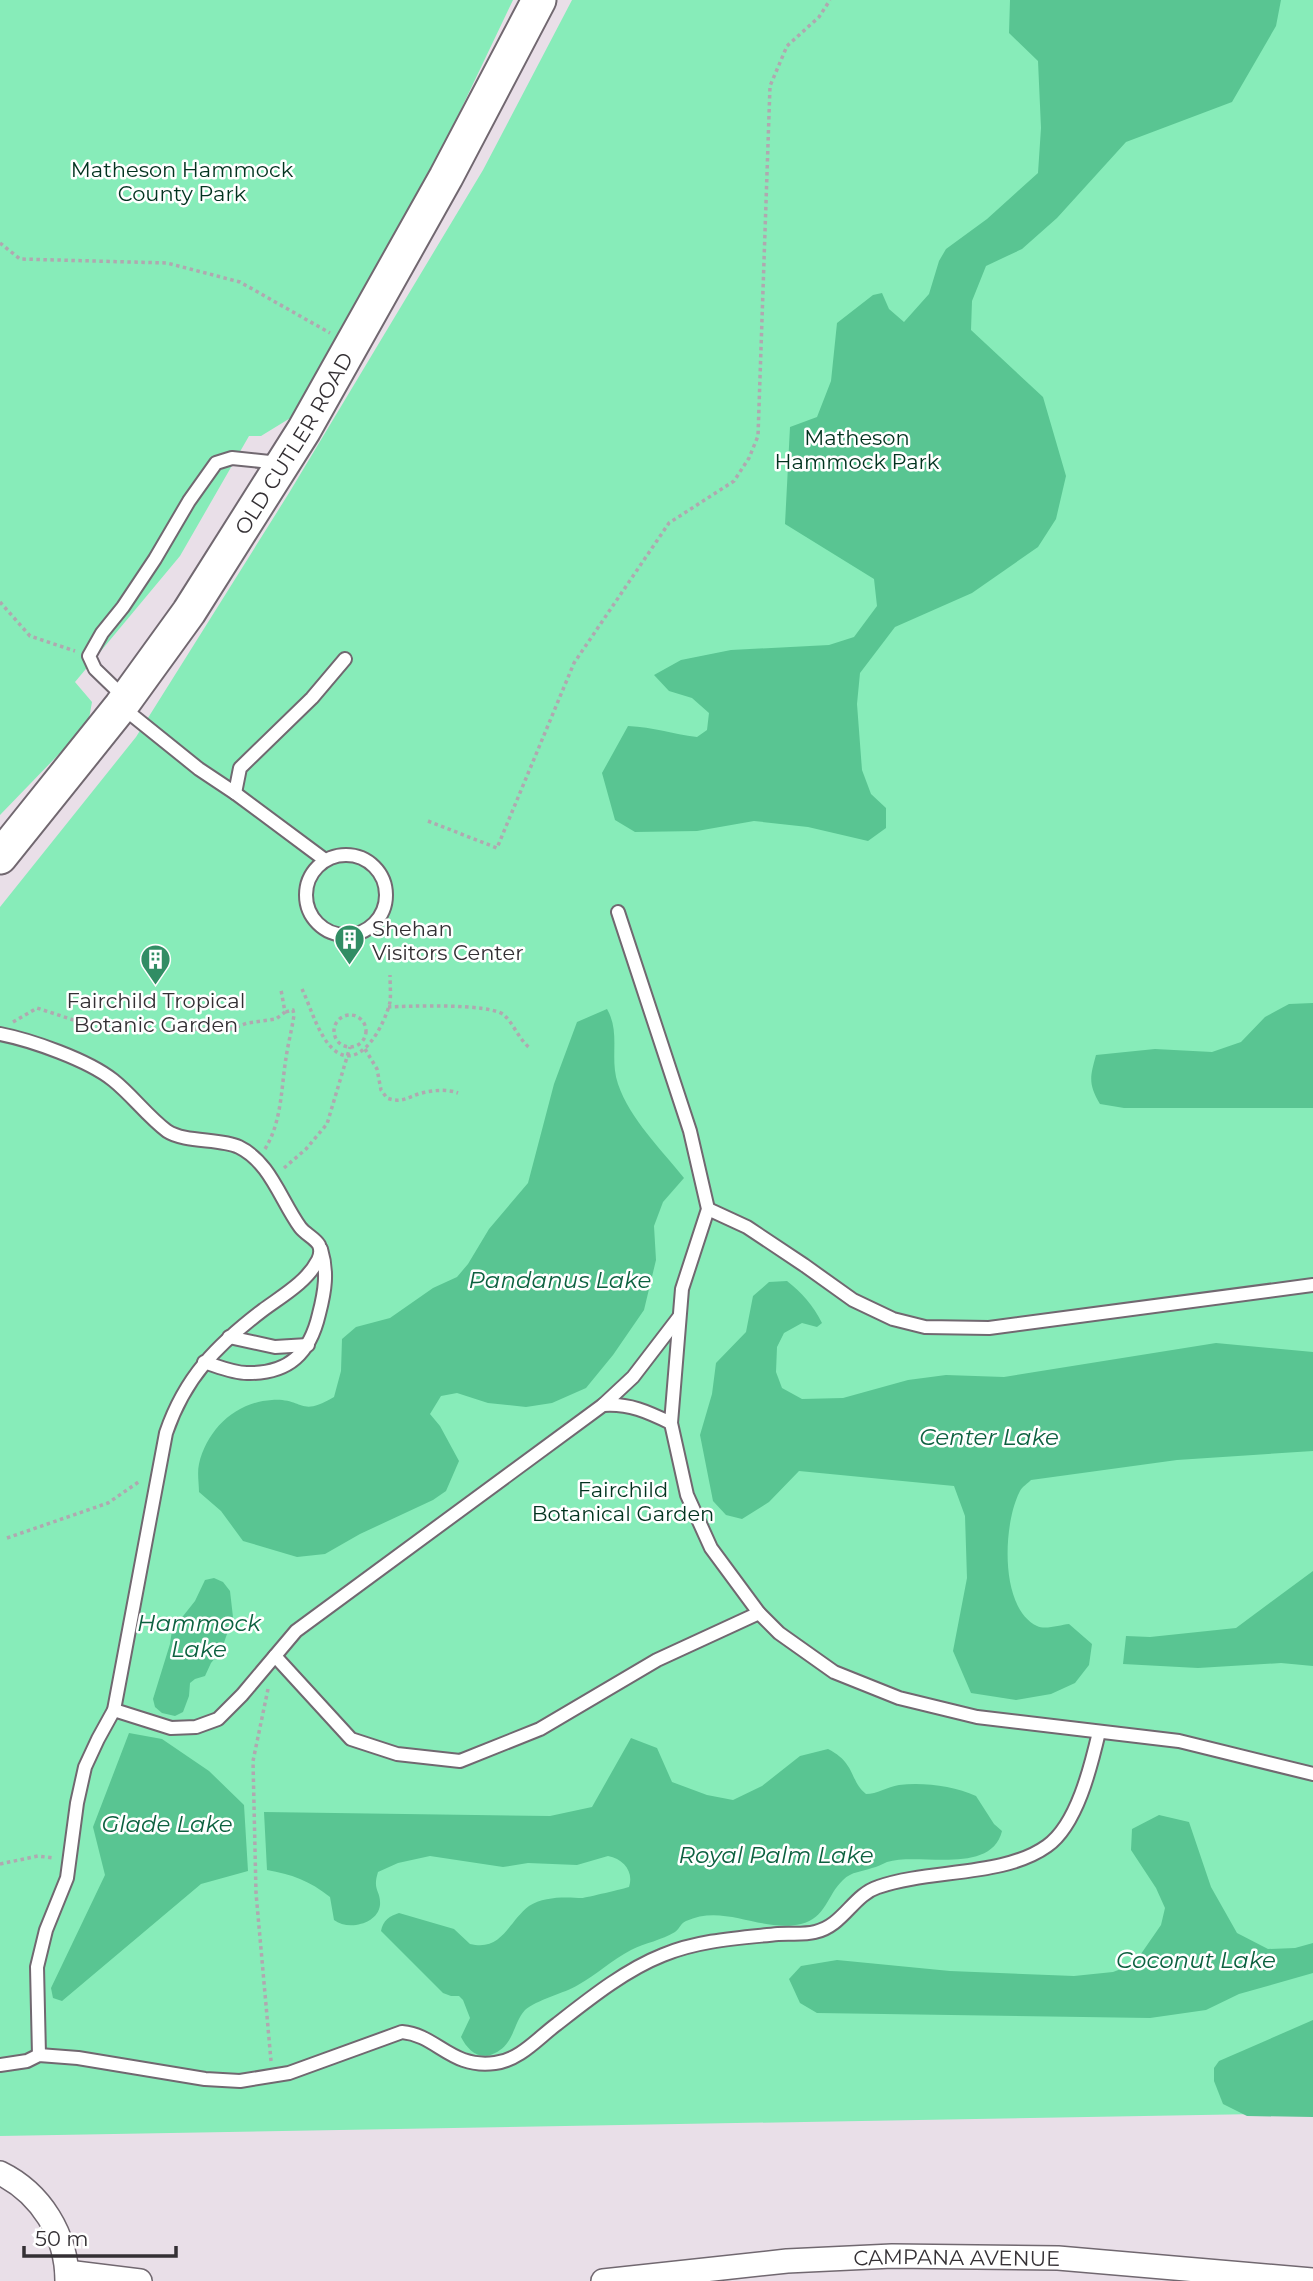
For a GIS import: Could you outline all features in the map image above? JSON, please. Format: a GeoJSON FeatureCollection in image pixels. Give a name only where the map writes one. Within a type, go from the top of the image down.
{"type":"FeatureCollection","features":[{"type":"Feature","properties":{"kind":"main road","name":"OLD CUTLER ROAD"},"geometry":{"type":"LineString","coordinates":[[0,857],[124,703],[189,612],[282,464],[352,345],[446,177],[539,0]]}},
{"type":"Feature","properties":{"kind":"street"},"geometry":{"type":"LineString","coordinates":[[6,2176],[35,2197],[46,2213],[60,2241],[68,2276],[140,2281]]}},
{"type":"Feature","properties":{"kind":"street","name":"CAMPANA AVENUE"},"geometry":{"type":"LineString","coordinates":[[603,2281],[847,2256],[1087,2260],[1313,2280]]}},
{"type":"Feature","properties":{"kind":"lane"},"geometry":{"type":"LineString","coordinates":[[282,464],[251,458],[232,458],[216,463],[89,656],[95,669],[124,703],[199,769],[326,860]]}},
{"type":"Feature","properties":{"kind":"lane"},"geometry":{"type":"LineString","coordinates":[[235,793],[240,768],[312,698],[345,659]]}},
{"type":"Feature","properties":{"kind":"lane"},"geometry":{"type":"LineString","coordinates":[[350,855],[362,858],[373,864],[381,874],[386,886],[386,899],[383,911],[373,925],[358,933],[341,934],[325,928],[313,916],[306,899],[306,890],[312,873],[326,860],[350,855]]}},
{"type":"Feature","properties":{"kind":"lane"},"geometry":{"type":"LineString","coordinates":[[618,912],[690,1131],[708,1209],[682,1289],[671,1423],[687,1495],[706,1536],[734,1582],[779,1633],[834,1672],[883,1692],[965,1714],[1189,1743],[1313,1774]]}},
{"type":"Feature","properties":{"kind":"lane"},"geometry":{"type":"LineString","coordinates":[[1,1034],[56,1052],[100,1071],[114,1080],[168,1131],[238,1147],[256,1161],[272,1179],[300,1226],[321,1249],[326,1266],[326,1287],[318,1320],[304,1352],[289,1365],[246,1373],[204,1363]]}},
{"type":"Feature","properties":{"kind":"lane"},"geometry":{"type":"LineString","coordinates":[[708,1209],[747,1227],[853,1300],[893,1320],[925,1327],[989,1328],[1313,1285]]}},
{"type":"Feature","properties":{"kind":"lane"},"geometry":{"type":"LineString","coordinates":[[39,2055],[37,1966],[46,1930],[67,1878],[85,1767],[114,1710],[139,1564],[171,1417],[204,1363],[229,1337],[303,1279],[319,1259],[321,1249]]}},
{"type":"Feature","properties":{"kind":"lane"},"geometry":{"type":"LineString","coordinates":[[114,1710],[171,1728],[202,1726],[226,1713],[296,1631],[603,1405],[633,1377],[679,1317]]}},
{"type":"Feature","properties":{"kind":"lane"},"geometry":{"type":"LineString","coordinates":[[229,1337],[275,1348],[307,1345]]}},
{"type":"Feature","properties":{"kind":"lane"},"geometry":{"type":"LineString","coordinates":[[603,1405],[639,1408],[671,1423]]}},
{"type":"Feature","properties":{"kind":"lane"},"geometry":{"type":"LineString","coordinates":[[275,1656],[351,1739],[397,1754],[460,1761],[540,1729],[657,1660],[759,1613]]}},
{"type":"Feature","properties":{"kind":"lane"},"geometry":{"type":"LineString","coordinates":[[0,2065],[27,2061],[39,2055],[78,2058],[205,2079],[240,2081],[299,2070],[402,2032],[415,2035],[453,2057],[468,2062],[502,2062],[534,2043],[621,1978],[663,1955],[722,1940],[816,1932],[836,1923],[870,1890],[880,1886],[922,1876],[995,1865],[1029,1856],[1053,1842],[1066,1825],[1091,1764],[1100,1732]]}},
{"type":"Feature","properties":{"kind":"path"},"geometry":{"type":"LineString","coordinates":[[428,821],[498,848],[574,663],[668,523],[734,481],[749,458],[758,436],[770,86],[788,46],[819,17],[830,0]]}},
{"type":"Feature","properties":{"kind":"path"},"geometry":{"type":"LineString","coordinates":[[0,243],[20,259],[167,263],[240,282],[352,345]]}},
{"type":"Feature","properties":{"kind":"path"},"geometry":{"type":"LineString","coordinates":[[0,602],[30,636],[89,656]]}},
{"type":"Feature","properties":{"kind":"path"},"geometry":{"type":"LineString","coordinates":[[302,989],[329,1044],[339,1053],[349,1055],[365,1049],[383,1024],[388,1007],[390,975]]}},
{"type":"Feature","properties":{"kind":"path"},"geometry":{"type":"LineString","coordinates":[[281,990],[285,1012]]}},
{"type":"Feature","properties":{"kind":"path"},"geometry":{"type":"LineString","coordinates":[[388,1007],[450,1006],[495,1011],[503,1015],[523,1043],[531,1049]]}},
{"type":"Feature","properties":{"kind":"path"},"geometry":{"type":"LineString","coordinates":[[1,1034],[19,1017],[37,1008],[104,1030],[225,1029],[269,1021],[293,1010],[281,1105],[269,1143],[256,1161]]}},
{"type":"Feature","properties":{"kind":"path"},"geometry":{"type":"LineString","coordinates":[[350,1012],[362,1020],[366,1030],[363,1041],[350,1047],[338,1043],[333,1028],[338,1019],[350,1012]]}},
{"type":"Feature","properties":{"kind":"path"},"geometry":{"type":"LineString","coordinates":[[272,1179],[306,1149],[327,1124],[350,1047]]}},
{"type":"Feature","properties":{"kind":"path"},"geometry":{"type":"LineString","coordinates":[[365,1049],[377,1069],[382,1090],[387,1098],[400,1101],[422,1093],[445,1090],[458,1093]]}},
{"type":"Feature","properties":{"kind":"path"},"geometry":{"type":"LineString","coordinates":[[7,1538],[107,1503],[160,1468]]}},
{"type":"Feature","properties":{"kind":"path"},"geometry":{"type":"LineString","coordinates":[[272,2076],[256,1893],[253,1761],[275,1656]]}},
{"type":"Feature","properties":{"kind":"path"},"geometry":{"type":"LineString","coordinates":[[0,1864],[38,1856],[69,1860]]}},
{"type":"Feature","properties":{"kind":"green space","name":"Matheson Hammock County Park"},"geometry":{"type":"Polygon","coordinates":[[[0,0],[513,0],[423,189],[292,417],[261,436],[249,436],[180,556],[75,682],[92,702],[88,724],[0,815],[0,0]]]}},
{"type":"Feature","properties":{"kind":"green space","name":"Fairchild Botanical Garden"},"geometry":{"type":"Polygon","coordinates":[[[572,0],[1313,0],[1313,2113],[0,2136],[0,907],[136,737],[289,493],[483,170],[572,0]]]}},
{"type":"Feature","properties":{"kind":"water"},"geometry":{"type":"Polygon","coordinates":[[[1010,0],[1281,0],[1276,26],[1232,102],[1126,142],[1057,218],[1022,249],[986,266],[972,301],[971,330],[1043,397],[1066,476],[1056,519],[1038,547],[972,593],[895,627],[860,673],[857,704],[862,770],[871,794],[886,808],[886,828],[868,841],[808,827],[754,821],[697,831],[635,832],[615,820],[602,773],[628,726],[697,737],[707,730],[709,713],[692,698],[669,691],[654,675],[681,660],[731,650],[829,645],[854,637],[877,606],[874,579],[785,524],[790,427],[817,417],[831,381],[837,323],[873,295],[882,293],[889,309],[904,322],[929,294],[939,261],[946,249],[987,219],[1038,173],[1041,128],[1038,61],[1009,33],[1010,0]]]}},
{"type":"Feature","properties":{"kind":"water"},"geometry":{"type":"Polygon","coordinates":[[[1313,1003],[1313,1108],[1124,1108],[1100,1104],[1093,1091],[1091,1075],[1096,1055],[1155,1049],[1212,1052],[1241,1042],[1265,1017],[1289,1004],[1313,1003]]]}},
{"type":"Feature","properties":{"kind":"water","name":"Pandanus Lake"},"geometry":{"type":"Polygon","coordinates":[[[607,1009],[613,1027],[614,1065],[623,1097],[647,1133],[684,1178],[663,1202],[654,1226],[656,1260],[644,1310],[586,1388],[552,1403],[526,1407],[488,1403],[457,1393],[441,1396],[430,1414],[440,1426],[459,1461],[446,1491],[433,1500],[360,1534],[325,1554],[297,1557],[243,1541],[221,1511],[199,1492],[199,1464],[216,1429],[235,1412],[259,1402],[282,1400],[307,1407],[334,1397],[341,1371],[342,1339],[356,1327],[390,1318],[433,1288],[457,1277],[489,1229],[528,1183],[554,1084],[577,1022],[607,1009]]]}},
{"type":"Feature","properties":{"kind":"water","name":"Center Lake"},"geometry":{"type":"Polygon","coordinates":[[[787,1281],[807,1300],[822,1323],[817,1327],[802,1323],[784,1333],[777,1347],[776,1372],[782,1388],[802,1399],[843,1398],[908,1380],[946,1375],[1004,1377],[1216,1343],[1313,1352],[1313,1451],[1177,1460],[1031,1480],[1020,1491],[1010,1523],[1010,1584],[1016,1602],[1025,1616],[1037,1626],[1069,1624],[1092,1644],[1089,1665],[1075,1683],[1051,1694],[1016,1700],[971,1693],[953,1651],[967,1578],[965,1516],[954,1486],[799,1471],[769,1502],[742,1519],[726,1515],[713,1501],[700,1435],[712,1394],[716,1363],[746,1332],[753,1296],[769,1282],[787,1281]]]}},
{"type":"Feature","properties":{"kind":"water"},"geometry":{"type":"Polygon","coordinates":[[[1313,1571],[1313,1666],[1281,1663],[1198,1668],[1123,1664],[1126,1636],[1150,1637],[1236,1628],[1313,1571]]]}},
{"type":"Feature","properties":{"kind":"water","name":"Hammock Lake"},"geometry":{"type":"Polygon","coordinates":[[[214,1578],[223,1582],[230,1591],[233,1617],[221,1651],[205,1676],[190,1683],[183,1712],[175,1716],[162,1713],[155,1707],[153,1699],[172,1630],[195,1601],[205,1580],[214,1578]]]}},
{"type":"Feature","properties":{"kind":"water","name":"Glade Lake"},"geometry":{"type":"Polygon","coordinates":[[[129,1733],[162,1739],[209,1771],[244,1805],[248,1871],[201,1884],[62,2001],[53,1998],[51,1988],[105,1875],[93,1827],[129,1733]]]}},
{"type":"Feature","properties":{"kind":"water","name":"Royal Palm Lake"},"geometry":{"type":"Polygon","coordinates":[[[631,1738],[657,1748],[672,1782],[707,1795],[733,1800],[762,1786],[800,1756],[828,1749],[843,1760],[866,1794],[908,1784],[958,1790],[976,1796],[994,1824],[1002,1831],[995,1845],[984,1853],[969,1858],[900,1860],[850,1875],[838,1886],[816,1917],[801,1924],[772,1925],[715,1915],[686,1921],[670,1935],[631,1950],[578,1985],[530,2006],[521,2015],[502,2049],[484,2056],[467,2047],[461,2037],[470,2018],[463,2000],[459,1996],[443,1993],[381,1931],[385,1921],[399,1913],[454,1929],[470,1944],[490,1944],[504,1934],[529,1906],[541,1900],[585,1898],[629,1887],[629,1871],[623,1863],[608,1856],[577,1865],[528,1863],[503,1867],[430,1856],[398,1863],[378,1872],[378,1912],[368,1921],[354,1925],[334,1920],[330,1897],[308,1882],[267,1870],[264,1812],[550,1816],[592,1807],[631,1738]]]}},
{"type":"Feature","properties":{"kind":"water","name":"Coconut Lake"},"geometry":{"type":"Polygon","coordinates":[[[1159,1815],[1189,1822],[1211,1887],[1237,1933],[1268,1949],[1295,1948],[1313,1943],[1313,1973],[1239,1994],[1206,2010],[1150,2018],[817,2013],[800,2003],[789,1979],[801,1966],[837,1960],[950,1971],[1074,1976],[1113,1972],[1134,1964],[1161,1925],[1165,1908],[1156,1888],[1131,1850],[1132,1829],[1159,1815]]]}},
{"type":"Feature","properties":{"kind":"water"},"geometry":{"type":"Polygon","coordinates":[[[1313,2020],[1313,2117],[1247,2116],[1223,2104],[1214,2081],[1214,2068],[1219,2061],[1313,2020]]]}},
{"type":"Feature","properties":{"kind":"place","name":"Shehan Visitors Center"},"geometry":{"type":"Point","coordinates":[349,967]}},
{"type":"Feature","properties":{"kind":"place","name":"Fairchild Tropical Botanic Garden"},"geometry":{"type":"Point","coordinates":[156,987]}},
{"type":"Feature","properties":{"kind":"park label","name":"Matheson Hammock Park"},"geometry":{"type":"Point","coordinates":[857,449]}}]}
